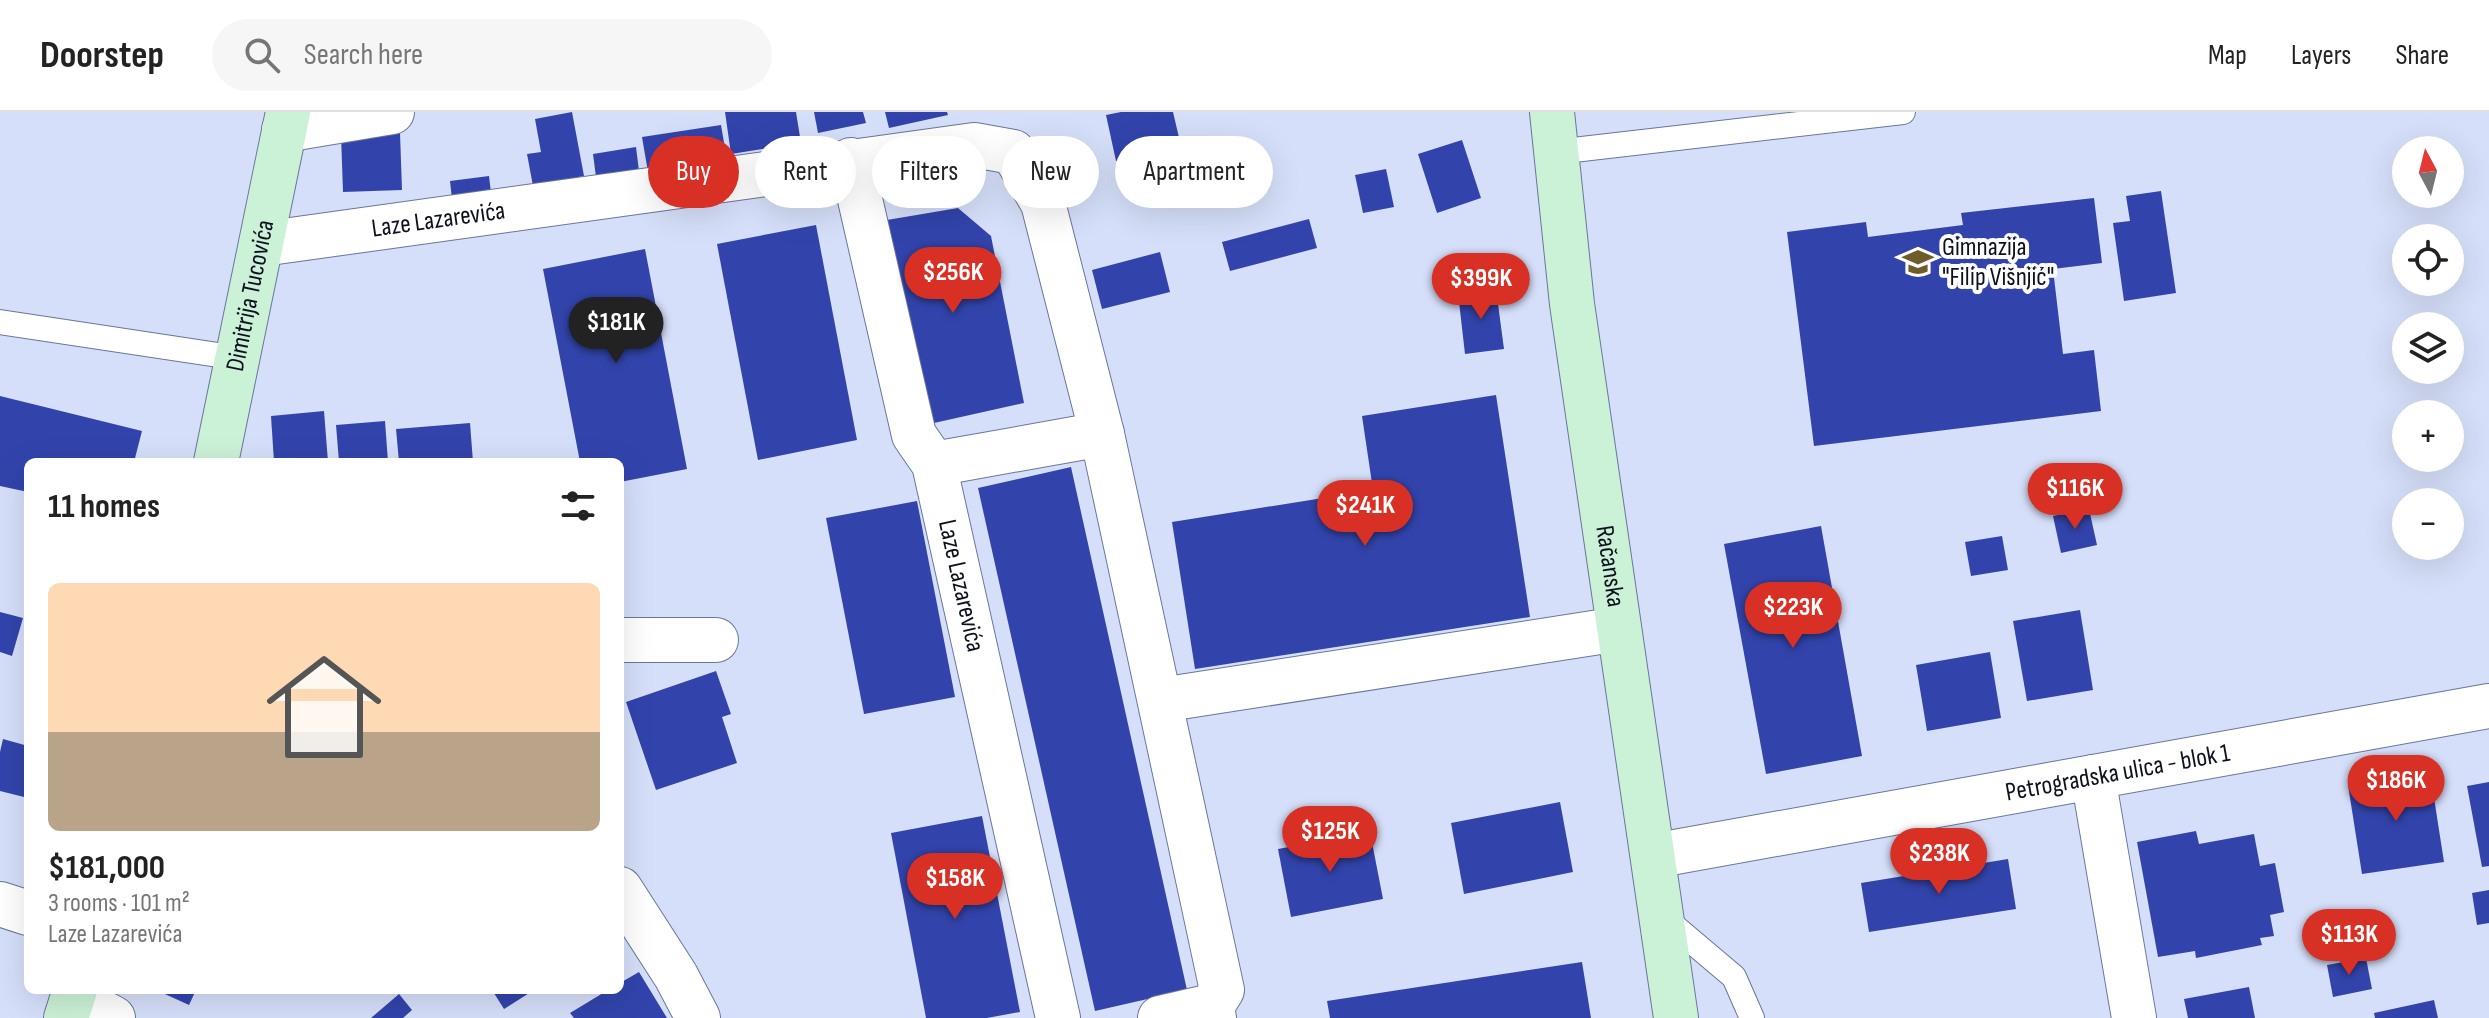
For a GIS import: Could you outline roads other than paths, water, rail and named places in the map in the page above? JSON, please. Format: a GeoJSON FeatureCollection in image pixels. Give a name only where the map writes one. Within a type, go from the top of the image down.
{"type":"FeatureCollection","features":[{"type":"Feature","properties":{"kind":"main road","name":"Dimitrija Tucovića"},"geometry":{"type":"LineString","coordinates":[[217,458],[286,121]]}},
{"type":"Feature","properties":{"kind":"main road","name":"Račanska"},"geometry":{"type":"LineString","coordinates":[[1554,132],[1572,304],[1676,1018]]}},
{"type":"Feature","properties":{"kind":"street","name":"Dimitrija Tucovića"},"geometry":{"type":"LineString","coordinates":[[286,121],[392,112]]}},
{"type":"Feature","properties":{"kind":"street","name":"Laze Lazarevića"},"geometry":{"type":"LineString","coordinates":[[856,159],[974,145],[1013,152],[1043,203],[1102,434],[1222,990],[1213,1012],[1160,1018]]}},
{"type":"Feature","properties":{"kind":"street","name":"Laze Lazarevića"},"geometry":{"type":"LineString","coordinates":[[262,244],[755,174]]}},
{"type":"Feature","properties":{"kind":"street","name":"Laze Lazarevića"},"geometry":{"type":"LineString","coordinates":[[856,182],[914,435],[934,464],[1058,1018]]}},
{"type":"Feature","properties":{"kind":"street"},"geometry":{"type":"LineString","coordinates":[[934,464],[1102,434]]}},
{"type":"Feature","properties":{"kind":"street"},"geometry":{"type":"LineString","coordinates":[[1161,700],[1619,629]]}},
{"type":"Feature","properties":{"kind":"street"},"geometry":{"type":"LineString","coordinates":[[624,640],[716,640]]}},
{"type":"Feature","properties":{"kind":"street","name":"Petrogradska ulica - blok 1"},"geometry":{"type":"LineString","coordinates":[[1653,856],[2489,706]]}},
{"type":"Feature","properties":{"kind":"street"},"geometry":{"type":"LineString","coordinates":[[2093,777],[2134,1018]]}},
{"type":"Feature","properties":{"kind":"street"},"geometry":{"type":"LineString","coordinates":[[624,895],[676,976],[698,1018]]}},
{"type":"Feature","properties":{"kind":"street"},"geometry":{"type":"LineString","coordinates":[[0,904],[24,912]]}},
{"type":"Feature","properties":{"kind":"street"},"geometry":{"type":"LineString","coordinates":[[71,1002],[113,1018]]}},
{"type":"Feature","properties":{"kind":"lane"},"geometry":{"type":"LineString","coordinates":[[1554,132],[1903,112]]}},
{"type":"Feature","properties":{"kind":"lane"},"geometry":{"type":"LineString","coordinates":[[0,322],[238,358]]}},
{"type":"Feature","properties":{"kind":"lane"},"geometry":{"type":"LineString","coordinates":[[1662,915],[1734,977],[1752,1018]]}},
{"type":"Feature","properties":{"kind":"place","name":"Gimnazija \"Filip Višnjić\""},"geometry":{"type":"Point","coordinates":[1918,262]}}]}
